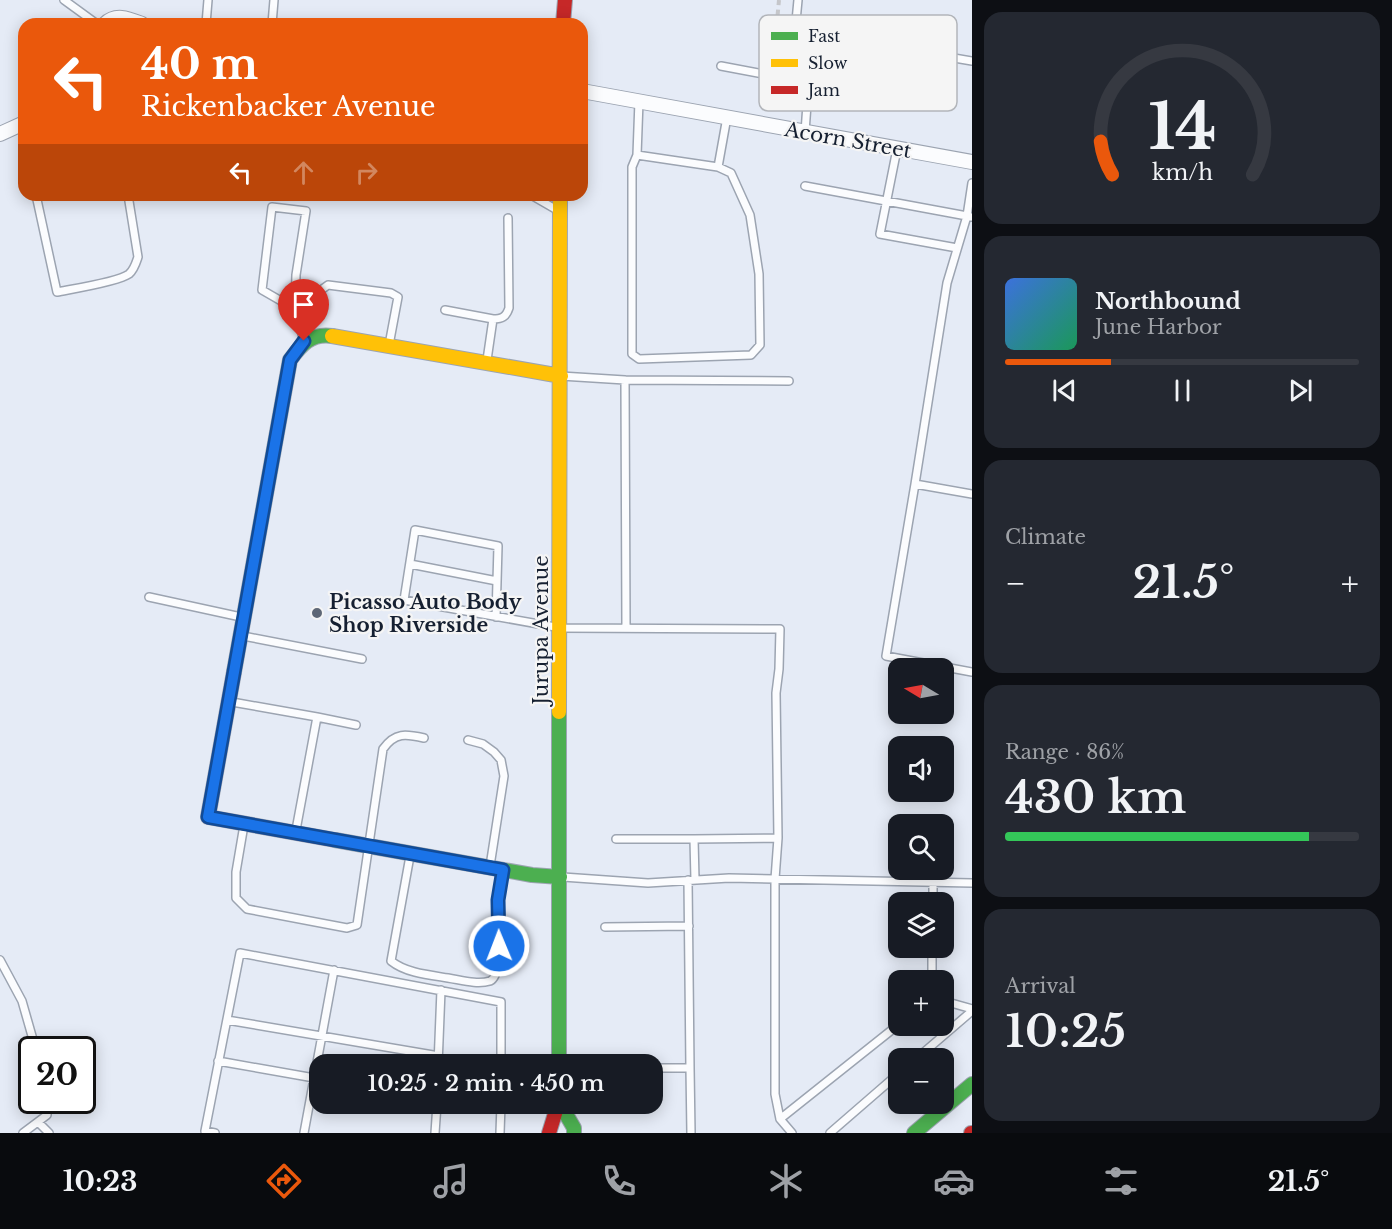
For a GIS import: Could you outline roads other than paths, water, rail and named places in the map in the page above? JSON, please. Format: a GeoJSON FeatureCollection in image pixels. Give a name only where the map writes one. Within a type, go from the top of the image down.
{"type":"FeatureCollection","features":[{"type":"Feature","properties":{"kind":"street"},"geometry":{"type":"LineString","coordinates":[[564,18],[565,0]]}},
{"type":"Feature","properties":{"kind":"street","name":"Acorn Street"},"geometry":{"type":"LineString","coordinates":[[588,92],[972,162]]}},
{"type":"Feature","properties":{"kind":"street"},"geometry":{"type":"LineString","coordinates":[[0,134],[18,129]]}},
{"type":"Feature","properties":{"kind":"street","name":"Jurupa Avenue"},"geometry":{"type":"LineString","coordinates":[[559,1054],[560,201]]}},
{"type":"Feature","properties":{"kind":"street"},"geometry":{"type":"LineString","coordinates":[[560,877],[496,869],[208,817],[290,360],[304,341],[326,335],[561,376]]}},
{"type":"Feature","properties":{"kind":"street"},"geometry":{"type":"LineString","coordinates":[[914,1133],[972,1084]]}},
{"type":"Feature","properties":{"kind":"street"},"geometry":{"type":"LineString","coordinates":[[549,1133],[556,1114]]}},
{"type":"Feature","properties":{"kind":"street"},"geometry":{"type":"LineString","coordinates":[[565,1114],[574,1128],[574,1133]]}},
{"type":"Feature","properties":{"kind":"lane"},"geometry":{"type":"LineString","coordinates":[[64,0],[89,18]]}},
{"type":"Feature","properties":{"kind":"lane"},"geometry":{"type":"LineString","coordinates":[[206,18],[208,0]]}},
{"type":"Feature","properties":{"kind":"lane"},"geometry":{"type":"LineString","coordinates":[[272,18],[274,0]]}},
{"type":"Feature","properties":{"kind":"lane"},"geometry":{"type":"LineString","coordinates":[[796,15],[798,0]]}},
{"type":"Feature","properties":{"kind":"lane"},"geometry":{"type":"LineString","coordinates":[[957,58],[972,61]]}},
{"type":"Feature","properties":{"kind":"lane"},"geometry":{"type":"LineString","coordinates":[[721,66],[759,73]]}},
{"type":"Feature","properties":{"kind":"lane"},"geometry":{"type":"LineString","coordinates":[[637,154],[718,167],[731,173],[750,215],[759,274],[760,345],[751,355],[639,359],[632,354],[632,167],[637,154],[639,101]]}},
{"type":"Feature","properties":{"kind":"lane"},"geometry":{"type":"LineString","coordinates":[[805,132],[807,111]]}},
{"type":"Feature","properties":{"kind":"lane"},"geometry":{"type":"LineString","coordinates":[[718,167],[727,117]]}},
{"type":"Feature","properties":{"kind":"lane"},"geometry":{"type":"LineString","coordinates":[[897,148],[880,234],[957,248]]}},
{"type":"Feature","properties":{"kind":"lane"},"geometry":{"type":"LineString","coordinates":[[972,183],[969,216],[947,283],[886,656],[972,672]]}},
{"type":"Feature","properties":{"kind":"lane"},"geometry":{"type":"LineString","coordinates":[[805,186],[969,216]]}},
{"type":"Feature","properties":{"kind":"lane"},"geometry":{"type":"LineString","coordinates":[[37,201],[57,292],[128,275],[138,257],[129,201]]}},
{"type":"Feature","properties":{"kind":"lane"},"geometry":{"type":"LineString","coordinates":[[542,201],[561,211]]}},
{"type":"Feature","properties":{"kind":"lane"},"geometry":{"type":"LineString","coordinates":[[295,309],[262,290],[272,207],[306,211],[296,275],[295,309],[304,341]]}},
{"type":"Feature","properties":{"kind":"lane"},"geometry":{"type":"LineString","coordinates":[[445,310],[493,319],[500,319],[506,315],[509,308],[508,218]]}},
{"type":"Feature","properties":{"kind":"lane"},"geometry":{"type":"LineString","coordinates":[[295,309],[328,285],[391,293],[398,297],[389,346]]}},
{"type":"Feature","properties":{"kind":"lane"},"geometry":{"type":"LineString","coordinates":[[486,363],[493,319]]}},
{"type":"Feature","properties":{"kind":"lane"},"geometry":{"type":"LineString","coordinates":[[561,376],[625,380],[789,381]]}},
{"type":"Feature","properties":{"kind":"lane"},"geometry":{"type":"LineString","coordinates":[[625,380],[626,628]]}},
{"type":"Feature","properties":{"kind":"lane"},"geometry":{"type":"LineString","coordinates":[[915,484],[972,494]]}},
{"type":"Feature","properties":{"kind":"lane"},"geometry":{"type":"LineString","coordinates":[[496,617],[498,546],[415,530],[404,600],[496,617],[561,628],[780,629],[776,693],[778,838],[775,879],[775,1094],[780,1119],[792,1133]]}},
{"type":"Feature","properties":{"kind":"lane"},"geometry":{"type":"LineString","coordinates":[[410,564],[497,580]]}},
{"type":"Feature","properties":{"kind":"lane"},"geometry":{"type":"LineString","coordinates":[[149,597],[244,617]]}},
{"type":"Feature","properties":{"kind":"lane"},"geometry":{"type":"LineString","coordinates":[[240,636],[362,659]]}},
{"type":"Feature","properties":{"kind":"lane"},"geometry":{"type":"LineString","coordinates":[[229,702],[356,725]]}},
{"type":"Feature","properties":{"kind":"lane"},"geometry":{"type":"LineString","coordinates":[[296,833],[317,717]]}},
{"type":"Feature","properties":{"kind":"lane"},"geometry":{"type":"LineString","coordinates":[[244,824],[237,872],[236,898],[247,909],[347,928],[357,925],[383,748],[391,739],[404,734],[424,738]]}},
{"type":"Feature","properties":{"kind":"lane"},"geometry":{"type":"LineString","coordinates":[[411,853],[391,961],[399,968],[431,975],[474,982],[490,980],[496,976],[499,963],[496,869],[504,776],[501,760],[494,752],[483,744],[468,740]]}},
{"type":"Feature","properties":{"kind":"lane"},"geometry":{"type":"LineString","coordinates":[[616,839],[778,838]]}},
{"type":"Feature","properties":{"kind":"lane"},"geometry":{"type":"LineString","coordinates":[[691,1133],[689,926],[694,839]]}},
{"type":"Feature","properties":{"kind":"lane"},"geometry":{"type":"LineString","coordinates":[[560,877],[648,882],[729,878],[972,883]]}},
{"type":"Feature","properties":{"kind":"lane"},"geometry":{"type":"LineString","coordinates":[[933,882],[933,892]]}},
{"type":"Feature","properties":{"kind":"lane"},"geometry":{"type":"LineString","coordinates":[[605,927],[689,926]]}},
{"type":"Feature","properties":{"kind":"lane"},"geometry":{"type":"LineString","coordinates":[[215,1133],[205,1131],[240,953],[501,1002],[501,1054]]}},
{"type":"Feature","properties":{"kind":"lane"},"geometry":{"type":"LineString","coordinates":[[0,960],[22,1001],[32,1036]]}},
{"type":"Feature","properties":{"kind":"lane"},"geometry":{"type":"LineString","coordinates":[[320,1054],[334,970]]}},
{"type":"Feature","properties":{"kind":"lane"},"geometry":{"type":"LineString","coordinates":[[439,1054],[441,990]]}},
{"type":"Feature","properties":{"kind":"lane"},"geometry":{"type":"LineString","coordinates":[[954,1004],[972,1010]]}},
{"type":"Feature","properties":{"kind":"lane"},"geometry":{"type":"LineString","coordinates":[[929,1048],[972,1010]]}},
{"type":"Feature","properties":{"kind":"lane"},"geometry":{"type":"LineString","coordinates":[[226,1020],[427,1054]]}},
{"type":"Feature","properties":{"kind":"lane"},"geometry":{"type":"LineString","coordinates":[[780,1119],[888,1033]]}},
{"type":"Feature","properties":{"kind":"lane"},"geometry":{"type":"LineString","coordinates":[[218,1061],[309,1077]]}},
{"type":"Feature","properties":{"kind":"lane"},"geometry":{"type":"LineString","coordinates":[[663,1068],[690,1068]]}},
{"type":"Feature","properties":{"kind":"lane"},"geometry":{"type":"LineString","coordinates":[[830,1133],[888,1083]]}},
{"type":"Feature","properties":{"kind":"lane"},"geometry":{"type":"LineString","coordinates":[[303,1133],[309,1109]]}},
{"type":"Feature","properties":{"kind":"lane"},"geometry":{"type":"LineString","coordinates":[[23,1133],[47,1114]]}},
{"type":"Feature","properties":{"kind":"lane"},"geometry":{"type":"LineString","coordinates":[[435,1133],[436,1114]]}},
{"type":"Feature","properties":{"kind":"lane"},"geometry":{"type":"LineString","coordinates":[[500,1133],[501,1114]]}},
{"type":"Feature","properties":{"kind":"lane"},"geometry":{"type":"LineString","coordinates":[[38,1122],[49,1133]]}},
{"type":"Feature","properties":{"kind":"railway"},"geometry":{"type":"LineString","coordinates":[[778,15],[779,0]]}},
{"type":"Feature","properties":{"kind":"place","name":"Picasso Auto Body Shop Riverside"},"geometry":{"type":"Point","coordinates":[317,613]}}]}
